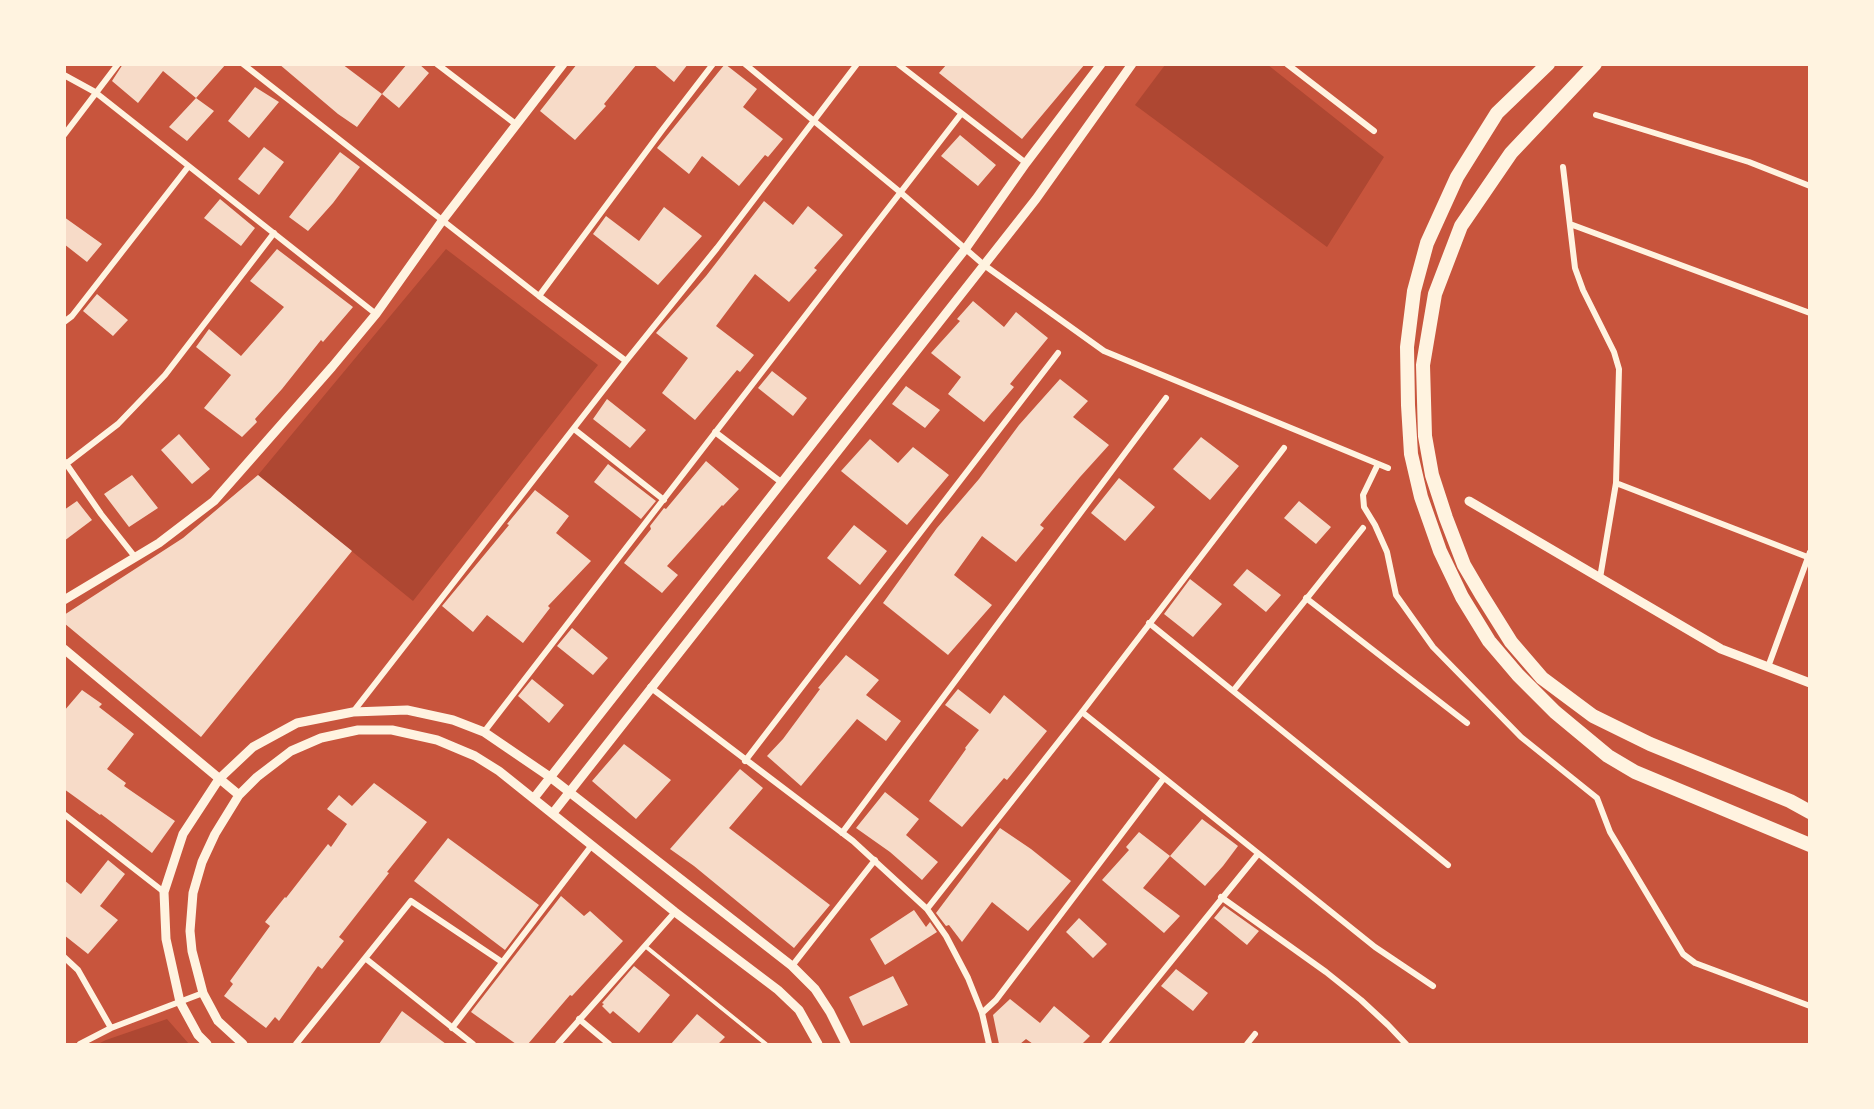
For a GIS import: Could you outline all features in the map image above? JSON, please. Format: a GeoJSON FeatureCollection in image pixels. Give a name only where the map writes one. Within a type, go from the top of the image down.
{"type":"FeatureCollection","features":[{"type":"Feature","properties":{"kind":"highway"},"geometry":{"type":"LineString","coordinates":[[1548,64],[1497,113],[1457,177],[1427,243],[1414,291],[1407,347],[1411,454],[1421,497],[1440,551],[1457,588],[1489,641],[1518,675],[1555,712],[1608,756],[1635,772],[1809,845]]}},
{"type":"Feature","properties":{"kind":"highway"},"geometry":{"type":"LineString","coordinates":[[1595,64],[1511,153],[1461,226],[1435,294],[1423,365],[1425,436],[1432,475],[1464,565],[1511,642],[1542,678],[1593,716],[1650,744],[1790,801],[1809,812]]}},
{"type":"Feature","properties":{"kind":"street"},"geometry":{"type":"LineString","coordinates":[[64,135],[118,64]]}},
{"type":"Feature","properties":{"kind":"street"},"geometry":{"type":"LineString","coordinates":[[243,64],[442,221],[626,361]]}},
{"type":"Feature","properties":{"kind":"street"},"geometry":{"type":"LineString","coordinates":[[436,64],[517,126]]}},
{"type":"Feature","properties":{"kind":"street"},"geometry":{"type":"LineString","coordinates":[[64,600],[159,543],[214,501],[376,314],[442,221],[563,64]]}},
{"type":"Feature","properties":{"kind":"street"},"geometry":{"type":"LineString","coordinates":[[539,296],[713,64]]}},
{"type":"Feature","properties":{"kind":"street"},"geometry":{"type":"LineString","coordinates":[[745,64],[900,192],[984,266],[1104,351],[1388,468]]}},
{"type":"Feature","properties":{"kind":"street"},"geometry":{"type":"LineString","coordinates":[[353,712],[626,361],[717,248],[857,64]]}},
{"type":"Feature","properties":{"kind":"street"},"geometry":{"type":"LineString","coordinates":[[898,64],[1026,163]]}},
{"type":"Feature","properties":{"kind":"street"},"geometry":{"type":"LineString","coordinates":[[534,798],[966,248],[1026,163],[1101,64]]}},
{"type":"Feature","properties":{"kind":"street"},"geometry":{"type":"LineString","coordinates":[[553,813],[1036,199],[1132,64]]}},
{"type":"Feature","properties":{"kind":"street"},"geometry":{"type":"LineString","coordinates":[[1287,64],[1374,131]]}},
{"type":"Feature","properties":{"kind":"street"},"geometry":{"type":"LineString","coordinates":[[64,75],[96,93],[376,314]]}},
{"type":"Feature","properties":{"kind":"street"},"geometry":{"type":"LineString","coordinates":[[484,732],[961,114]]}},
{"type":"Feature","properties":{"kind":"street"},"geometry":{"type":"LineString","coordinates":[[1596,115],[1749,162],[1809,186]]}},
{"type":"Feature","properties":{"kind":"street"},"geometry":{"type":"LineString","coordinates":[[64,322],[72,316],[188,167]]}},
{"type":"Feature","properties":{"kind":"street"},"geometry":{"type":"LineString","coordinates":[[1563,167],[1575,268],[1614,352],[1619,369],[1616,483],[1600,578]]}},
{"type":"Feature","properties":{"kind":"street"},"geometry":{"type":"LineString","coordinates":[[1570,224],[1809,313]]}},
{"type":"Feature","properties":{"kind":"street"},"geometry":{"type":"LineString","coordinates":[[135,557],[100,513],[65,462],[117,424],[165,375],[274,233]]}},
{"type":"Feature","properties":{"kind":"street"},"geometry":{"type":"LineString","coordinates":[[745,761],[1058,353]]}},
{"type":"Feature","properties":{"kind":"street"},"geometry":{"type":"LineString","coordinates":[[842,833],[1166,398]]}},
{"type":"Feature","properties":{"kind":"street"},"geometry":{"type":"LineString","coordinates":[[574,429],[664,500]]}},
{"type":"Feature","properties":{"kind":"street"},"geometry":{"type":"LineString","coordinates":[[715,432],[781,482]]}},
{"type":"Feature","properties":{"kind":"street"},"geometry":{"type":"LineString","coordinates":[[927,909],[1082,712],[1284,448]]}},
{"type":"Feature","properties":{"kind":"street"},"geometry":{"type":"LineString","coordinates":[[1378,464],[1363,495],[1364,507],[1387,552],[1396,595],[1433,647],[1521,737],[1597,798],[1610,832],[1683,954],[1695,963],[1809,1006]]}},
{"type":"Feature","properties":{"kind":"street"},"geometry":{"type":"LineString","coordinates":[[1616,483],[1809,556],[1768,667]]}},
{"type":"Feature","properties":{"kind":"street"},"geometry":{"type":"LineString","coordinates":[[1469,501],[1721,649],[1809,682]]}},
{"type":"Feature","properties":{"kind":"street"},"geometry":{"type":"LineString","coordinates":[[1233,691],[1363,528]]}},
{"type":"Feature","properties":{"kind":"street"},"geometry":{"type":"LineString","coordinates":[[1306,598],[1467,723]]}},
{"type":"Feature","properties":{"kind":"street"},"geometry":{"type":"LineString","coordinates":[[1149,623],[1448,865]]}},
{"type":"Feature","properties":{"kind":"street"},"geometry":{"type":"LineString","coordinates":[[64,649],[239,795]]}},
{"type":"Feature","properties":{"kind":"street"},"geometry":{"type":"LineString","coordinates":[[650,687],[842,833],[875,860],[927,909],[946,936],[968,978],[982,1013],[988,1044]]}},
{"type":"Feature","properties":{"kind":"street"},"geometry":{"type":"LineString","coordinates":[[207,1044],[198,1035],[180,1002],[166,939],[164,892],[183,834],[219,779],[253,747],[297,723],[353,712],[407,710],[453,720],[484,732],[550,777],[792,966],[815,989],[846,1044]]}},
{"type":"Feature","properties":{"kind":"street"},"geometry":{"type":"LineString","coordinates":[[1082,712],[1375,947],[1433,986]]}},
{"type":"Feature","properties":{"kind":"street"},"geometry":{"type":"LineString","coordinates":[[243,1044],[218,1021],[202,993],[192,951],[190,931],[193,892],[202,862],[214,834],[239,795],[257,777],[291,751],[321,738],[358,730],[392,730],[437,740],[475,756],[499,771],[675,912],[778,990],[799,1010],[818,1044]]}},
{"type":"Feature","properties":{"kind":"street"},"geometry":{"type":"LineString","coordinates":[[982,1013],[996,1000],[1164,778]]}},
{"type":"Feature","properties":{"kind":"street"},"geometry":{"type":"LineString","coordinates":[[64,814],[164,892]]}},
{"type":"Feature","properties":{"kind":"street"},"geometry":{"type":"LineString","coordinates":[[452,1028],[592,845]]}},
{"type":"Feature","properties":{"kind":"street"},"geometry":{"type":"LineString","coordinates":[[1104,1044],[1258,854]]}},
{"type":"Feature","properties":{"kind":"street"},"geometry":{"type":"LineString","coordinates":[[792,966],[875,860]]}},
{"type":"Feature","properties":{"kind":"street"},"geometry":{"type":"LineString","coordinates":[[1221,897],[1361,1000],[1406,1044]]}},
{"type":"Feature","properties":{"kind":"street"},"geometry":{"type":"LineString","coordinates":[[298,1042],[411,901],[502,962]]}},
{"type":"Feature","properties":{"kind":"street"},"geometry":{"type":"LineString","coordinates":[[558,1044],[675,912]]}},
{"type":"Feature","properties":{"kind":"street"},"geometry":{"type":"LineString","coordinates":[[64,957],[78,970],[111,1028]]}},
{"type":"Feature","properties":{"kind":"street"},"geometry":{"type":"LineString","coordinates":[[365,958],[473,1044]]}},
{"type":"Feature","properties":{"kind":"street"},"geometry":{"type":"LineString","coordinates":[[80,1044],[111,1028],[202,993]]}},
{"type":"Feature","properties":{"kind":"street"},"geometry":{"type":"LineString","coordinates":[[579,1019],[609,1044]]}},
{"type":"Feature","properties":{"kind":"street"},"geometry":{"type":"LineString","coordinates":[[1247,1044],[1255,1034]]}},
{"type":"Feature","properties":{"kind":"lane"},"geometry":{"type":"LineString","coordinates":[[644,946],[766,1044]]}},
{"type":"Feature","properties":{"kind":"lane"},"geometry":{"type":"LineString","coordinates":[[298,1042],[307,1044]]}},
{"type":"Feature","properties":{"kind":"shaded area"},"geometry":{"type":"Polygon","coordinates":[[[1165,65],[1268,65],[1384,157],[1327,247],[1135,105],[1165,65]]]}},
{"type":"Feature","properties":{"kind":"shaded area"},"geometry":{"type":"Polygon","coordinates":[[[446,249],[598,365],[413,601],[258,475],[446,249]]]}},
{"type":"Feature","properties":{"kind":"shaded area"},"geometry":{"type":"Polygon","coordinates":[[[167,1019],[189,1044],[98,1044],[106,1040],[167,1019]]]}},
{"type":"Feature","properties":{"kind":"building"},"geometry":{"type":"Polygon","coordinates":[[[123,64],[226,64],[196,98],[163,71],[138,103],[112,81],[123,64]]]}},
{"type":"Feature","properties":{"kind":"building"},"geometry":{"type":"Polygon","coordinates":[[[279,64],[342,64],[382,94],[357,127],[338,114],[279,64]]]}},
{"type":"Feature","properties":{"kind":"building"},"geometry":{"type":"Polygon","coordinates":[[[407,64],[419,64],[429,73],[399,108],[382,94],[407,64]]]}},
{"type":"Feature","properties":{"kind":"building"},"geometry":{"type":"Polygon","coordinates":[[[577,64],[637,64],[604,104],[606,106],[575,140],[540,111],[577,64]]]}},
{"type":"Feature","properties":{"kind":"building"},"geometry":{"type":"Polygon","coordinates":[[[653,64],[688,64],[674,82],[653,64]]]}},
{"type":"Feature","properties":{"kind":"building"},"geometry":{"type":"Polygon","coordinates":[[[725,64],[757,89],[743,107],[783,139],[768,157],[765,155],[739,186],[702,156],[689,174],[657,148],[725,64]]]}},
{"type":"Feature","properties":{"kind":"building"},"geometry":{"type":"Polygon","coordinates":[[[947,64],[1085,64],[1022,139],[939,73],[947,64]]]}},
{"type":"Feature","properties":{"kind":"building"},"geometry":{"type":"Polygon","coordinates":[[[255,87],[279,102],[249,138],[228,121],[255,87]]]}},
{"type":"Feature","properties":{"kind":"building"},"geometry":{"type":"Polygon","coordinates":[[[196,98],[214,111],[187,141],[169,127],[196,98]]]}},
{"type":"Feature","properties":{"kind":"building"},"geometry":{"type":"Polygon","coordinates":[[[960,135],[996,165],[978,186],[941,156],[960,135]]]}},
{"type":"Feature","properties":{"kind":"building"},"geometry":{"type":"Polygon","coordinates":[[[264,147],[284,162],[259,195],[238,179],[264,147]]]}},
{"type":"Feature","properties":{"kind":"building"},"geometry":{"type":"Polygon","coordinates":[[[340,152],[360,167],[308,231],[289,217],[340,152]]]}},
{"type":"Feature","properties":{"kind":"building"},"geometry":{"type":"Polygon","coordinates":[[[220,199],[255,228],[241,246],[204,218],[220,199]]]}},
{"type":"Feature","properties":{"kind":"building"},"geometry":{"type":"Polygon","coordinates":[[[764,201],[793,225],[808,206],[843,235],[814,268],[817,270],[789,302],[755,274],[716,326],[754,355],[740,372],[737,370],[695,420],[662,393],[688,358],[656,333],[706,276],[764,201]]]}},
{"type":"Feature","properties":{"kind":"building"},"geometry":{"type":"Polygon","coordinates":[[[664,207],[702,236],[658,285],[593,234],[606,216],[639,241],[664,207]]]}},
{"type":"Feature","properties":{"kind":"building"},"geometry":{"type":"Polygon","coordinates":[[[64,217],[102,244],[87,262],[64,244],[64,217]]]}},
{"type":"Feature","properties":{"kind":"building"},"geometry":{"type":"Polygon","coordinates":[[[277,249],[353,307],[323,342],[321,340],[255,419],[257,422],[242,437],[204,408],[231,375],[196,347],[209,329],[241,356],[284,307],[250,281],[277,249]]]}},
{"type":"Feature","properties":{"kind":"building"},"geometry":{"type":"Polygon","coordinates":[[[97,294],[128,320],[113,336],[83,311],[97,294]]]}},
{"type":"Feature","properties":{"kind":"building"},"geometry":{"type":"Polygon","coordinates":[[[973,301],[1004,327],[1016,312],[1048,338],[1010,384],[1014,387],[984,422],[948,394],[961,377],[931,353],[960,321],[957,319],[973,301]]]}},
{"type":"Feature","properties":{"kind":"building"},"geometry":{"type":"Polygon","coordinates":[[[772,371],[807,398],[793,416],[758,388],[772,371]]]}},
{"type":"Feature","properties":{"kind":"building"},"geometry":{"type":"Polygon","coordinates":[[[1060,379],[1088,401],[1073,417],[1109,445],[1040,525],[1044,528],[1016,562],[982,536],[954,575],[992,605],[948,655],[883,603],[937,528],[979,479],[1019,425],[1060,379]]]}},
{"type":"Feature","properties":{"kind":"building"},"geometry":{"type":"Polygon","coordinates":[[[906,386],[940,410],[925,428],[892,404],[906,386]]]}},
{"type":"Feature","properties":{"kind":"building"},"geometry":{"type":"Polygon","coordinates":[[[607,399],[646,430],[630,448],[593,419],[607,399]]]}},
{"type":"Feature","properties":{"kind":"building"},"geometry":{"type":"Polygon","coordinates":[[[179,434],[210,469],[192,484],[161,450],[179,434]]]}},
{"type":"Feature","properties":{"kind":"building"},"geometry":{"type":"Polygon","coordinates":[[[1201,437],[1239,466],[1210,500],[1173,469],[1201,437]]]}},
{"type":"Feature","properties":{"kind":"building"},"geometry":{"type":"Polygon","coordinates":[[[870,439],[898,463],[913,447],[949,475],[907,525],[841,471],[870,439]]]}},
{"type":"Feature","properties":{"kind":"building"},"geometry":{"type":"Polygon","coordinates":[[[706,461],[739,489],[667,566],[678,575],[662,593],[624,563],[651,529],[650,526],[664,508],[666,509],[706,461]]]}},
{"type":"Feature","properties":{"kind":"building"},"geometry":{"type":"Polygon","coordinates":[[[608,464],[656,501],[641,519],[594,482],[608,464]]]}},
{"type":"Feature","properties":{"kind":"building"},"geometry":{"type":"Polygon","coordinates":[[[132,475],[158,508],[129,527],[104,494],[132,475]]]}},
{"type":"Feature","properties":{"kind":"building"},"geometry":{"type":"Polygon","coordinates":[[[258,475],[352,551],[201,737],[64,623],[64,615],[183,538],[258,475]]]}},
{"type":"Feature","properties":{"kind":"building"},"geometry":{"type":"Polygon","coordinates":[[[1119,478],[1155,507],[1125,541],[1091,513],[1119,478]]]}},
{"type":"Feature","properties":{"kind":"building"},"geometry":{"type":"Polygon","coordinates":[[[535,490],[569,516],[556,533],[591,561],[548,606],[550,608],[523,643],[487,615],[473,632],[442,606],[535,490]]]}},
{"type":"Feature","properties":{"kind":"building"},"geometry":{"type":"Polygon","coordinates":[[[77,501],[92,520],[64,541],[64,510],[77,501]]]}},
{"type":"Feature","properties":{"kind":"building"},"geometry":{"type":"Polygon","coordinates":[[[1299,501],[1331,527],[1316,544],[1284,518],[1299,501]]]}},
{"type":"Feature","properties":{"kind":"building"},"geometry":{"type":"Polygon","coordinates":[[[854,525],[887,551],[860,585],[827,558],[854,525]]]}},
{"type":"Feature","properties":{"kind":"building"},"geometry":{"type":"Polygon","coordinates":[[[1247,569],[1281,595],[1266,612],[1233,585],[1247,569]]]}},
{"type":"Feature","properties":{"kind":"building"},"geometry":{"type":"Polygon","coordinates":[[[1190,579],[1222,604],[1193,637],[1164,614],[1190,579]]]}},
{"type":"Feature","properties":{"kind":"building"},"geometry":{"type":"Polygon","coordinates":[[[572,628],[608,658],[593,675],[557,646],[572,628]]]}},
{"type":"Feature","properties":{"kind":"building"},"geometry":{"type":"Polygon","coordinates":[[[846,655],[879,680],[866,695],[901,721],[886,741],[857,719],[801,786],[767,756],[783,739],[820,689],[818,688],[846,655]]]}},
{"type":"Feature","properties":{"kind":"building"},"geometry":{"type":"Polygon","coordinates":[[[532,679],[564,705],[549,723],[518,696],[532,679]]]}},
{"type":"Feature","properties":{"kind":"building"},"geometry":{"type":"Polygon","coordinates":[[[958,689],[990,714],[1004,695],[1047,731],[1007,780],[1004,778],[962,827],[929,801],[979,730],[945,705],[958,689]]]}},
{"type":"Feature","properties":{"kind":"building"},"geometry":{"type":"Polygon","coordinates":[[[82,690],[102,704],[99,707],[134,734],[107,769],[126,783],[124,786],[175,821],[152,853],[64,789],[64,711],[82,690]]]}},
{"type":"Feature","properties":{"kind":"building"},"geometry":{"type":"Polygon","coordinates":[[[624,744],[671,780],[636,819],[592,781],[624,744]]]}},
{"type":"Feature","properties":{"kind":"building"},"geometry":{"type":"Polygon","coordinates":[[[740,769],[763,788],[729,828],[830,905],[794,948],[670,849],[740,769]]]}},
{"type":"Feature","properties":{"kind":"building"},"geometry":{"type":"Polygon","coordinates":[[[374,783],[427,822],[339,937],[344,941],[322,969],[318,966],[279,1021],[275,1017],[266,1028],[224,996],[233,984],[230,981],[270,926],[265,922],[328,844],[331,847],[347,824],[327,809],[339,795],[352,806],[374,783]]]}},
{"type":"Feature","properties":{"kind":"building"},"geometry":{"type":"Polygon","coordinates":[[[885,792],[919,819],[906,835],[938,862],[922,880],[890,852],[856,828],[885,792]]]}},
{"type":"Feature","properties":{"kind":"building"},"geometry":{"type":"Polygon","coordinates":[[[1202,819],[1238,846],[1205,886],[1170,856],[1202,819]]]}},
{"type":"Feature","properties":{"kind":"building"},"geometry":{"type":"Polygon","coordinates":[[[1000,828],[1071,881],[1028,931],[992,902],[962,942],[936,913],[1000,828]]]}},
{"type":"Feature","properties":{"kind":"building"},"geometry":{"type":"Polygon","coordinates":[[[1139,832],[1170,856],[1143,888],[1180,916],[1164,933],[1102,880],[1129,850],[1126,847],[1139,832]]]}},
{"type":"Feature","properties":{"kind":"building"},"geometry":{"type":"Polygon","coordinates":[[[448,838],[539,905],[505,950],[414,881],[448,838]]]}},
{"type":"Feature","properties":{"kind":"building"},"geometry":{"type":"Polygon","coordinates":[[[108,860],[125,874],[100,906],[118,920],[88,954],[64,935],[64,880],[81,894],[108,860]]]}},
{"type":"Feature","properties":{"kind":"building"},"geometry":{"type":"Polygon","coordinates":[[[561,896],[584,916],[590,911],[623,941],[572,996],[570,995],[528,1044],[516,1044],[471,1012],[561,896]]]}},
{"type":"Feature","properties":{"kind":"building"},"geometry":{"type":"Polygon","coordinates":[[[1224,906],[1259,931],[1247,945],[1214,918],[1224,906]]]}},
{"type":"Feature","properties":{"kind":"building"},"geometry":{"type":"Polygon","coordinates":[[[914,910],[926,927],[930,922],[937,932],[885,965],[870,939],[914,910]]]}},
{"type":"Feature","properties":{"kind":"building"},"geometry":{"type":"Polygon","coordinates":[[[1079,918],[1107,944],[1093,958],[1066,932],[1079,918]]]}},
{"type":"Feature","properties":{"kind":"building"},"geometry":{"type":"Polygon","coordinates":[[[634,966],[670,995],[639,1033],[613,1011],[610,1014],[602,1006],[604,1004],[602,1003],[634,966]]]}},
{"type":"Feature","properties":{"kind":"building"},"geometry":{"type":"Polygon","coordinates":[[[1176,969],[1208,993],[1193,1011],[1161,986],[1176,969]]]}},
{"type":"Feature","properties":{"kind":"building"},"geometry":{"type":"Polygon","coordinates":[[[893,976],[908,1005],[863,1026],[849,997],[893,976]]]}},
{"type":"Feature","properties":{"kind":"building"},"geometry":{"type":"Polygon","coordinates":[[[1010,999],[1040,1023],[1054,1006],[1090,1036],[1082,1044],[1033,1044],[1026,1039],[1020,1044],[999,1044],[993,1015],[1010,999]]]}},
{"type":"Feature","properties":{"kind":"building"},"geometry":{"type":"Polygon","coordinates":[[[402,1011],[446,1044],[379,1044],[402,1011]]]}},
{"type":"Feature","properties":{"kind":"building"},"geometry":{"type":"Polygon","coordinates":[[[697,1014],[725,1037],[718,1044],[671,1044],[697,1014]]]}}]}
